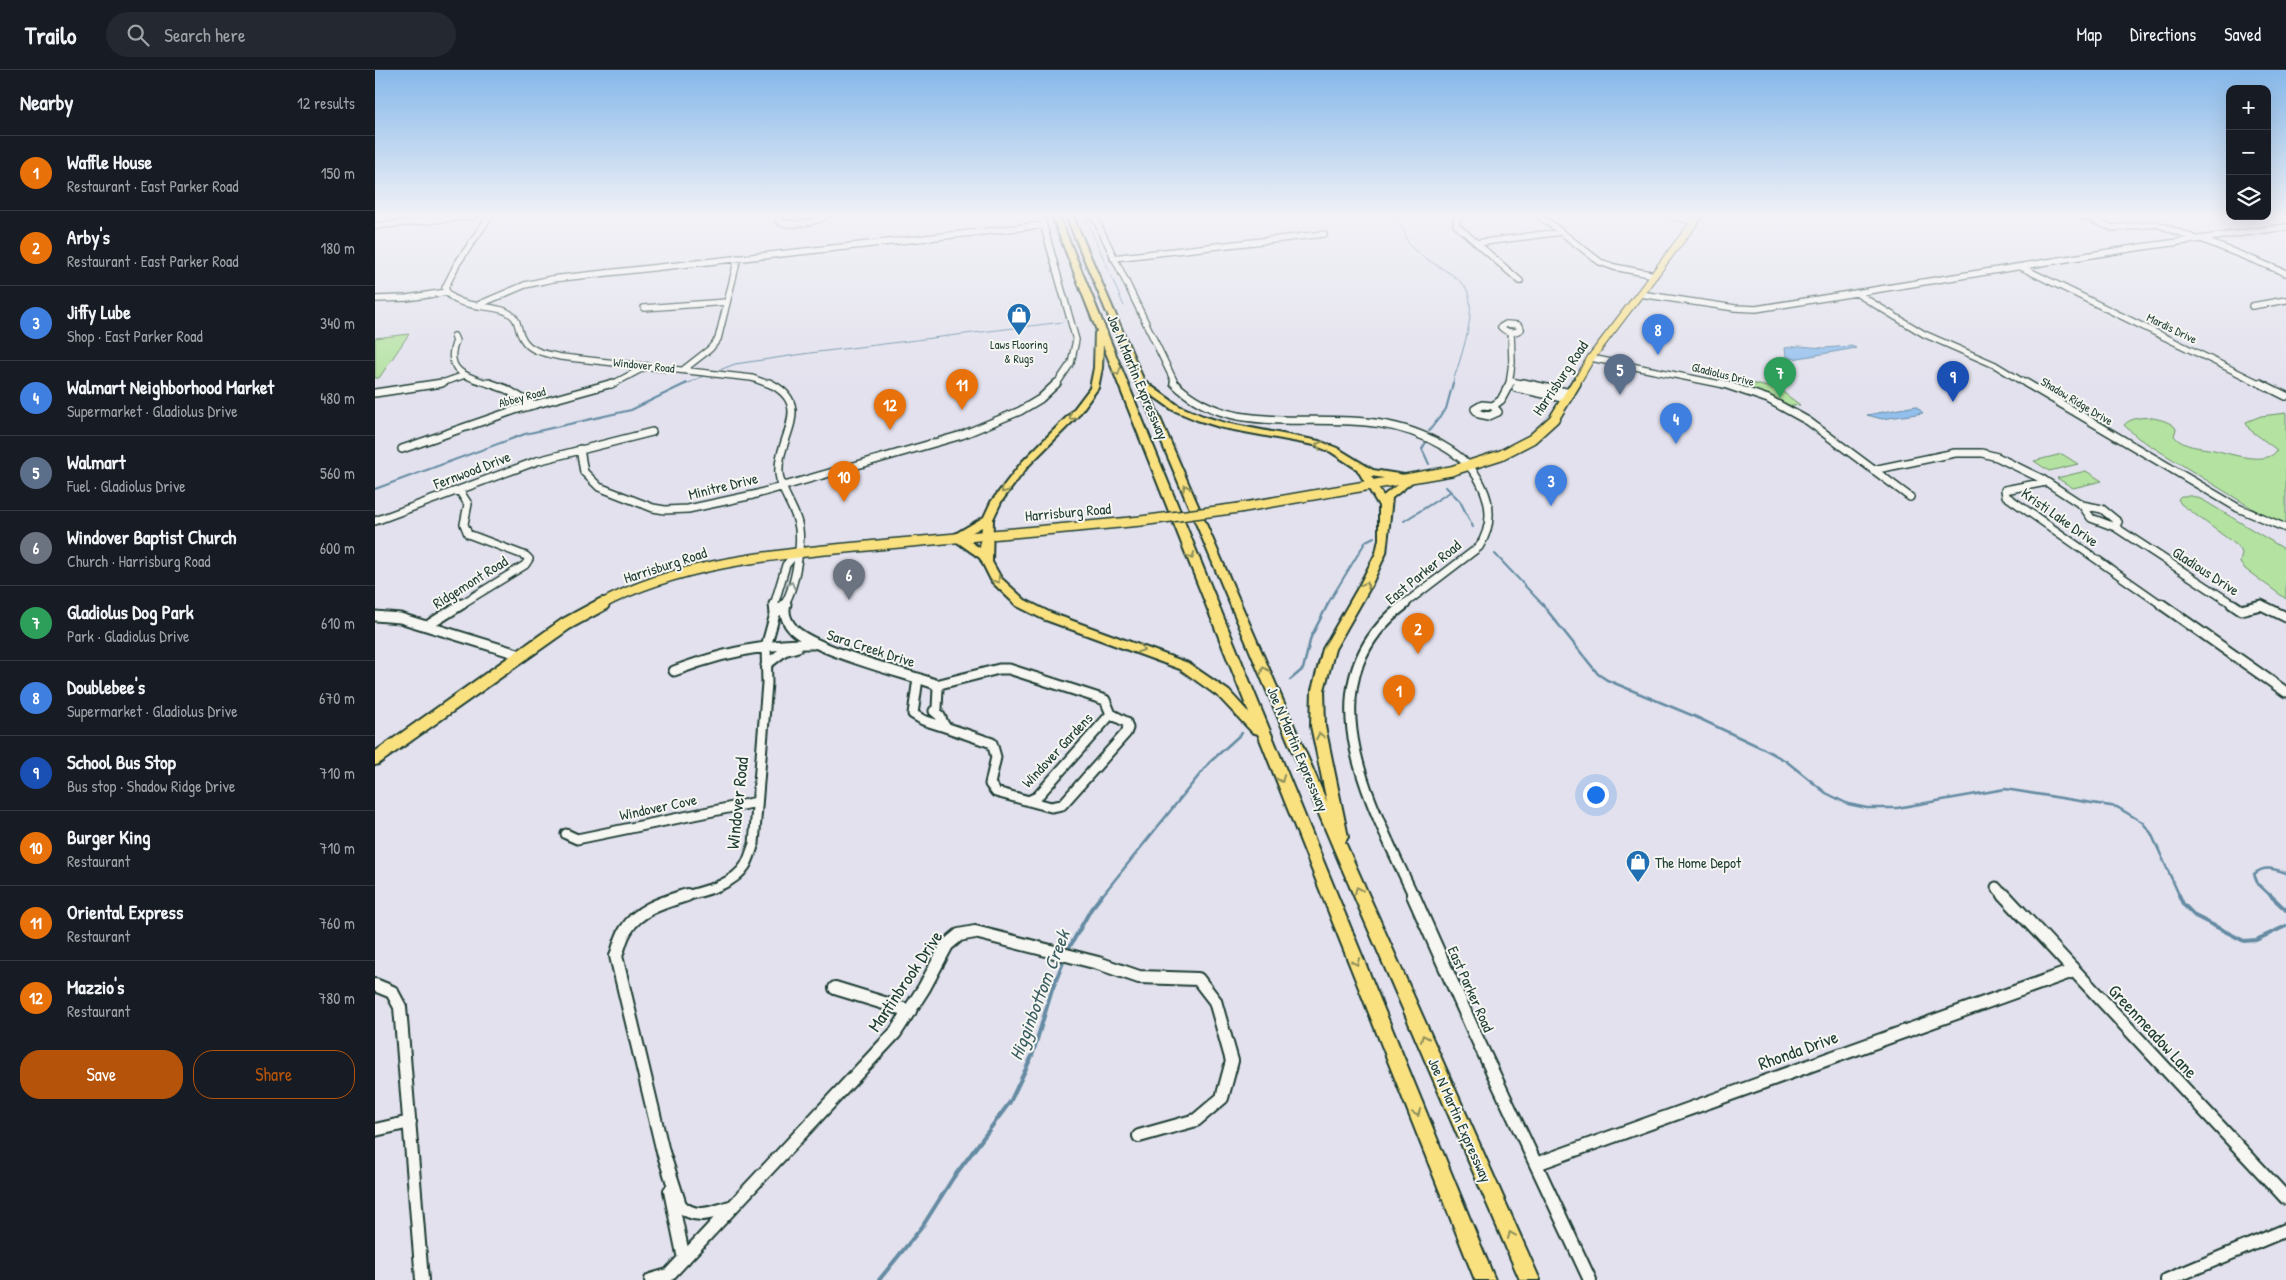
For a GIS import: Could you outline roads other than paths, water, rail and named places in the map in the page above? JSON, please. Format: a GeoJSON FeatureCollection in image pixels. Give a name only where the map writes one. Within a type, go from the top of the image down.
{"type":"FeatureCollection","features":[{"type":"Feature","properties":{"kind":"highway","name":"Joe N Martin Expressway"},"geometry":{"type":"LineString","coordinates":[[1077,272],[1485,1280]]}},
{"type":"Feature","properties":{"kind":"highway","name":"Joe N Martin Expressway"},"geometry":{"type":"LineString","coordinates":[[1093,272],[1345,860],[1530,1280]]}},
{"type":"Feature","properties":{"kind":"highway"},"geometry":{"type":"LineString","coordinates":[[1099,327],[1098,368],[1093,388],[1074,415],[1015,476],[996,502],[988,518],[985,556],[996,580],[1021,603],[1047,616],[1184,666],[1224,694],[1263,734]]}},
{"type":"Feature","properties":{"kind":"highway"},"geometry":{"type":"LineString","coordinates":[[1140,382],[1176,408],[1200,418],[1223,425],[1316,443],[1340,454],[1361,468],[1378,475],[1411,478]]}},
{"type":"Feature","properties":{"kind":"highway"},"geometry":{"type":"LineString","coordinates":[[1361,468],[1365,472],[1370,486],[1381,499],[1385,509]]}},
{"type":"Feature","properties":{"kind":"highway"},"geometry":{"type":"LineString","coordinates":[[1345,860],[1318,726],[1317,690],[1329,649],[1365,586],[1381,553],[1385,539],[1387,497],[1411,478]]}},
{"type":"Feature","properties":{"kind":"highway"},"geometry":{"type":"LineString","coordinates":[[955,538],[988,518]]}},
{"type":"Feature","properties":{"kind":"highway"},"geometry":{"type":"LineString","coordinates":[[955,538],[985,556]]}},
{"type":"Feature","properties":{"kind":"main road","name":"Harrisburg Road"},"geometry":{"type":"LineString","coordinates":[[375,759],[566,624],[595,608],[656,580],[719,563],[797,552],[1141,521],[1239,508],[1411,478],[1469,466],[1501,455],[1532,438],[1554,419],[1591,358],[1657,272]]}},
{"type":"Feature","properties":{"kind":"street"},"geometry":{"type":"LineString","coordinates":[[375,300],[407,298],[447,292],[446,283],[453,272]]}},
{"type":"Feature","properties":{"kind":"street"},"geometry":{"type":"LineString","coordinates":[[477,305],[511,290],[546,280],[612,272]]}},
{"type":"Feature","properties":{"kind":"street"},"geometry":{"type":"LineString","coordinates":[[683,370],[716,342],[735,272]]}},
{"type":"Feature","properties":{"kind":"street","name":"Minitre Drive"},"geometry":{"type":"LineString","coordinates":[[580,449],[584,472],[599,487],[659,510],[673,510],[701,507],[781,486],[989,424],[1021,411],[1057,384],[1072,363],[1076,340],[1057,272]]}},
{"type":"Feature","properties":{"kind":"street","name":"East Parker Road"},"geometry":{"type":"LineString","coordinates":[[1120,272],[1173,382],[1184,394],[1199,404],[1217,411],[1246,417],[1361,420],[1396,425],[1425,435],[1444,446],[1469,466],[1479,478],[1491,508],[1489,528],[1484,540],[1479,547],[1384,622],[1357,663],[1349,694],[1348,721],[1355,759],[1366,790],[1465,1012],[1591,1280]]}},
{"type":"Feature","properties":{"kind":"street"},"geometry":{"type":"LineString","coordinates":[[1510,272],[1520,281]]}},
{"type":"Feature","properties":{"kind":"street"},"geometry":{"type":"LineString","coordinates":[[1643,272],[1655,275]]}},
{"type":"Feature","properties":{"kind":"street"},"geometry":{"type":"LineString","coordinates":[[1641,294],[1735,308],[1756,309],[1986,272]]}},
{"type":"Feature","properties":{"kind":"street","name":"Mardis Drive"},"geometry":{"type":"LineString","coordinates":[[2031,272],[2286,396]]}},
{"type":"Feature","properties":{"kind":"street","name":"Windover Road"},"geometry":{"type":"LineString","coordinates":[[447,292],[455,299],[498,309],[513,316],[519,323],[523,341],[543,352],[561,357],[752,378],[773,385],[787,396],[793,409],[793,418],[780,456],[779,468],[781,486],[798,521],[800,530],[797,564],[787,603]]}},
{"type":"Feature","properties":{"kind":"street","name":"Shadow Ridge Drive"},"geometry":{"type":"LineString","coordinates":[[1856,293],[1924,334],[1995,365],[2238,508],[2286,528]]}},
{"type":"Feature","properties":{"kind":"street"},"geometry":{"type":"LineString","coordinates":[[2252,306],[2286,300]]}},
{"type":"Feature","properties":{"kind":"street"},"geometry":{"type":"LineString","coordinates":[[644,308],[727,302]]}},
{"type":"Feature","properties":{"kind":"street"},"geometry":{"type":"LineString","coordinates":[[1493,406],[1501,403],[1509,384],[1511,332]]}},
{"type":"Feature","properties":{"kind":"street"},"geometry":{"type":"LineString","coordinates":[[453,336],[456,339],[451,352],[452,362],[465,375],[472,379],[506,389],[533,405]]}},
{"type":"Feature","properties":{"kind":"street","name":"Gladiolus Drive"},"geometry":{"type":"LineString","coordinates":[[1591,358],[1717,382],[1759,395],[1797,414],[1909,497]]}},
{"type":"Feature","properties":{"kind":"street","name":"Abbey Road"},"geometry":{"type":"LineString","coordinates":[[402,448],[533,405],[608,386],[647,366]]}},
{"type":"Feature","properties":{"kind":"street"},"geometry":{"type":"LineString","coordinates":[[375,394],[433,385],[465,375]]}},
{"type":"Feature","properties":{"kind":"street"},"geometry":{"type":"LineString","coordinates":[[1509,384],[1569,396]]}},
{"type":"Feature","properties":{"kind":"street","name":"Fernwood Drive"},"geometry":{"type":"LineString","coordinates":[[375,522],[537,461],[651,432]]}},
{"type":"Feature","properties":{"kind":"street","name":"Kristi Lake Drive"},"geometry":{"type":"LineString","coordinates":[[1873,470],[1892,469],[1969,451],[1995,456],[2021,467],[2046,482]]}},
{"type":"Feature","properties":{"kind":"street","name":"Kristi Lake Drive"},"geometry":{"type":"LineString","coordinates":[[2046,482],[2005,490],[2005,496],[2286,692]]}},
{"type":"Feature","properties":{"kind":"street","name":"Gladious Drive"},"geometry":{"type":"LineString","coordinates":[[2046,482],[2082,504],[2096,506],[2109,513],[2117,522],[2115,527]]}},
{"type":"Feature","properties":{"kind":"street","name":"Ridgemont Road"},"geometry":{"type":"LineString","coordinates":[[427,626],[525,565],[529,559],[526,556],[468,534],[465,530],[464,521],[470,506],[469,500],[459,490]]}},
{"type":"Feature","properties":{"kind":"street","name":"Gladious Drive"},"geometry":{"type":"LineString","coordinates":[[2082,504],[2084,513],[2095,522],[2115,527],[2241,610],[2261,605],[2286,617]]}},
{"type":"Feature","properties":{"kind":"street","name":"Windover Road"},"geometry":{"type":"LineString","coordinates":[[683,1260],[663,1152],[616,956],[618,943],[630,924],[649,908],[667,900],[720,887],[741,873],[753,850],[766,700],[766,647],[775,614],[774,604],[786,565],[797,552]]}},
{"type":"Feature","properties":{"kind":"street"},"geometry":{"type":"LineString","coordinates":[[775,614],[787,603]]}},
{"type":"Feature","properties":{"kind":"street","name":"Sara Creek Drive"},"geometry":{"type":"LineString","coordinates":[[787,603],[784,610],[786,618],[793,629],[815,644]]}},
{"type":"Feature","properties":{"kind":"street"},"geometry":{"type":"LineString","coordinates":[[375,616],[395,617],[521,654]]}},
{"type":"Feature","properties":{"kind":"street","name":"Sara Creek Drive"},"geometry":{"type":"LineString","coordinates":[[674,671],[697,662],[766,647],[795,643],[815,644],[918,678]]}},
{"type":"Feature","properties":{"kind":"street","name":"Sara Creek Drive"},"geometry":{"type":"LineString","coordinates":[[766,665],[777,655],[790,648],[815,644]]}},
{"type":"Feature","properties":{"kind":"street","name":"Windover Gardens"},"geometry":{"type":"LineString","coordinates":[[919,718],[992,743],[997,752],[990,784],[992,788],[996,792],[1028,801],[1037,798],[1111,714],[1109,705],[1103,698],[1009,669],[999,669],[937,685]]}},
{"type":"Feature","properties":{"kind":"street"},"geometry":{"type":"LineString","coordinates":[[918,678],[937,685],[939,688],[937,709],[919,718],[913,710],[918,678]]}},
{"type":"Feature","properties":{"kind":"street"},"geometry":{"type":"LineString","coordinates":[[934,711],[940,716],[945,727]]}},
{"type":"Feature","properties":{"kind":"street"},"geometry":{"type":"LineString","coordinates":[[1028,801],[1055,807],[1062,805],[1126,733],[1128,728],[1126,722],[1111,714]]}},
{"type":"Feature","properties":{"kind":"street","name":"Windover Cove"},"geometry":{"type":"LineString","coordinates":[[566,834],[577,840],[757,802]]}},
{"type":"Feature","properties":{"kind":"street","name":"Greenmeadow Lane"},"geometry":{"type":"LineString","coordinates":[[1995,888],[2286,1198]]}},
{"type":"Feature","properties":{"kind":"street","name":"Martinbrook Drive"},"geometry":{"type":"LineString","coordinates":[[666,1277],[877,1054],[909,1011],[947,945],[959,935],[975,932],[1080,958],[1139,977],[1198,979],[1215,1001],[1232,1060],[1222,1098],[1196,1120],[1139,1136]]}},
{"type":"Feature","properties":{"kind":"street","name":"Rhonda Drive"},"geometry":{"type":"LineString","coordinates":[[1536,1164],[2073,971]]}},
{"type":"Feature","properties":{"kind":"street"},"geometry":{"type":"LineString","coordinates":[[375,985],[391,990],[399,1001],[422,1280]]}},
{"type":"Feature","properties":{"kind":"street"},"geometry":{"type":"LineString","coordinates":[[835,988],[909,1011]]}},
{"type":"Feature","properties":{"kind":"street"},"geometry":{"type":"LineString","coordinates":[[375,1130],[410,1122]]}},
{"type":"Feature","properties":{"kind":"street","name":"Windover Road"},"geometry":{"type":"LineString","coordinates":[[663,1152],[682,1208],[704,1214],[735,1205]]}},
{"type":"Feature","properties":{"kind":"street"},"geometry":{"type":"LineString","coordinates":[[2167,1280],[2286,1230]]}},
{"type":"Feature","properties":{"kind":"street"},"geometry":{"type":"LineString","coordinates":[[651,1280],[666,1277]]}},
{"type":"Feature","properties":{"kind":"water"},"geometry":{"type":"Polygon","coordinates":[[[1799,346],[1824,348],[1851,346],[1856,348],[1793,359],[1786,356],[1785,348],[1799,346]]]}},
{"type":"Feature","properties":{"kind":"water"},"geometry":{"type":"Polygon","coordinates":[[[1916,406],[1923,413],[1882,419],[1867,415],[1916,406]]]}},
{"type":"Feature","properties":{"kind":"waterway"},"geometry":{"type":"LineString","coordinates":[[1109,272],[1124,306]]}},
{"type":"Feature","properties":{"kind":"waterway","name":"Higginbottom Creek"},"geometry":{"type":"LineString","coordinates":[[1448,272],[1463,284],[1468,293],[1470,305],[1470,318],[1464,348],[1452,385]]}},
{"type":"Feature","properties":{"kind":"waterway"},"geometry":{"type":"LineString","coordinates":[[717,371],[735,364],[810,353],[1063,322]]}},
{"type":"Feature","properties":{"kind":"waterway"},"geometry":{"type":"LineString","coordinates":[[685,385],[705,375]]}},
{"type":"Feature","properties":{"kind":"waterway"},"geometry":{"type":"LineString","coordinates":[[375,489],[525,434],[631,410],[687,383]]}},
{"type":"Feature","properties":{"kind":"waterway","name":"Higginbottom Creek"},"geometry":{"type":"LineString","coordinates":[[1429,431],[1446,409],[1453,383]]}},
{"type":"Feature","properties":{"kind":"waterway","name":"Higginbottom Creek"},"geometry":{"type":"LineString","coordinates":[[1426,442],[1422,449],[1429,464]]}},
{"type":"Feature","properties":{"kind":"waterway"},"geometry":{"type":"LineString","coordinates":[[1446,487],[1460,501],[1473,527]]}},
{"type":"Feature","properties":{"kind":"waterway","name":"Higginbottom Creek"},"geometry":{"type":"LineString","coordinates":[[1404,521],[1450,492]]}},
{"type":"Feature","properties":{"kind":"waterway","name":"Higginbottom Creek"},"geometry":{"type":"LineString","coordinates":[[1327,605],[1366,541],[1374,537]]}},
{"type":"Feature","properties":{"kind":"waterway"},"geometry":{"type":"LineString","coordinates":[[1495,554],[1543,605]]}},
{"type":"Feature","properties":{"kind":"waterway","name":"Higginbottom Creek"},"geometry":{"type":"LineString","coordinates":[[1290,680],[1303,669],[1311,637],[1328,604]]}},
{"type":"Feature","properties":{"kind":"waterway"},"geometry":{"type":"LineString","coordinates":[[1542,604],[1598,674],[1607,680],[1696,717],[1764,749],[1786,761],[1826,793],[1848,804],[1867,808],[1897,808],[2005,789],[2117,807],[2142,822],[2151,833],[2180,897]]}},
{"type":"Feature","properties":{"kind":"waterway","name":"Higginbottom Creek"},"geometry":{"type":"LineString","coordinates":[[1101,897],[1209,763],[1242,733]]}},
{"type":"Feature","properties":{"kind":"waterway"},"geometry":{"type":"LineString","coordinates":[[2272,897],[2258,884],[2254,874],[2262,869],[2274,869],[2286,873]]}},
{"type":"Feature","properties":{"kind":"waterway","name":"Higginbottom Creek"},"geometry":{"type":"LineString","coordinates":[[1068,950],[1091,909],[1102,895]]}},
{"type":"Feature","properties":{"kind":"waterway"},"geometry":{"type":"LineString","coordinates":[[2179,895],[2183,904],[2195,916],[2244,941],[2256,940],[2286,926]]}},
{"type":"Feature","properties":{"kind":"waterway"},"geometry":{"type":"LineString","coordinates":[[2270,895],[2286,910]]}},
{"type":"Feature","properties":{"kind":"waterway","name":"Higginbottom Creek"},"geometry":{"type":"LineString","coordinates":[[879,1280],[922,1227],[953,1178],[1010,1102],[1032,1056],[1052,990],[1064,960]]}},
{"type":"Feature","properties":{"kind":"place","name":"Laws Flooring & Rugs"},"geometry":{"type":"Point","coordinates":[1019,336]}},
{"type":"Feature","properties":{"kind":"place","name":"Doublebee's"},"geometry":{"type":"Point","coordinates":[1658,355]}},
{"type":"Feature","properties":{"kind":"place","name":"Walmart"},"geometry":{"type":"Point","coordinates":[1620,395]}},
{"type":"Feature","properties":{"kind":"place","name":"Gladiolus Dog Park"},"geometry":{"type":"Point","coordinates":[1780,398]}},
{"type":"Feature","properties":{"kind":"place","name":"School Bus Stop"},"geometry":{"type":"Point","coordinates":[1953,402]}},
{"type":"Feature","properties":{"kind":"place","name":"Oriental Express"},"geometry":{"type":"Point","coordinates":[962,410]}},
{"type":"Feature","properties":{"kind":"place","name":"Mazzio's"},"geometry":{"type":"Point","coordinates":[890,430]}},
{"type":"Feature","properties":{"kind":"place","name":"Walmart Neighborhood Market"},"geometry":{"type":"Point","coordinates":[1676,444]}},
{"type":"Feature","properties":{"kind":"place","name":"Burger King"},"geometry":{"type":"Point","coordinates":[844,502]}},
{"type":"Feature","properties":{"kind":"place","name":"Jiffy Lube"},"geometry":{"type":"Point","coordinates":[1551,506]}},
{"type":"Feature","properties":{"kind":"place","name":"Windover Baptist Church"},"geometry":{"type":"Point","coordinates":[849,600]}},
{"type":"Feature","properties":{"kind":"place","name":"Arby's"},"geometry":{"type":"Point","coordinates":[1418,654]}},
{"type":"Feature","properties":{"kind":"place","name":"Waffle House"},"geometry":{"type":"Point","coordinates":[1399,716]}},
{"type":"Feature","properties":{"kind":"place","name":"The Home Depot"},"geometry":{"type":"Point","coordinates":[1638,883]}}]}
